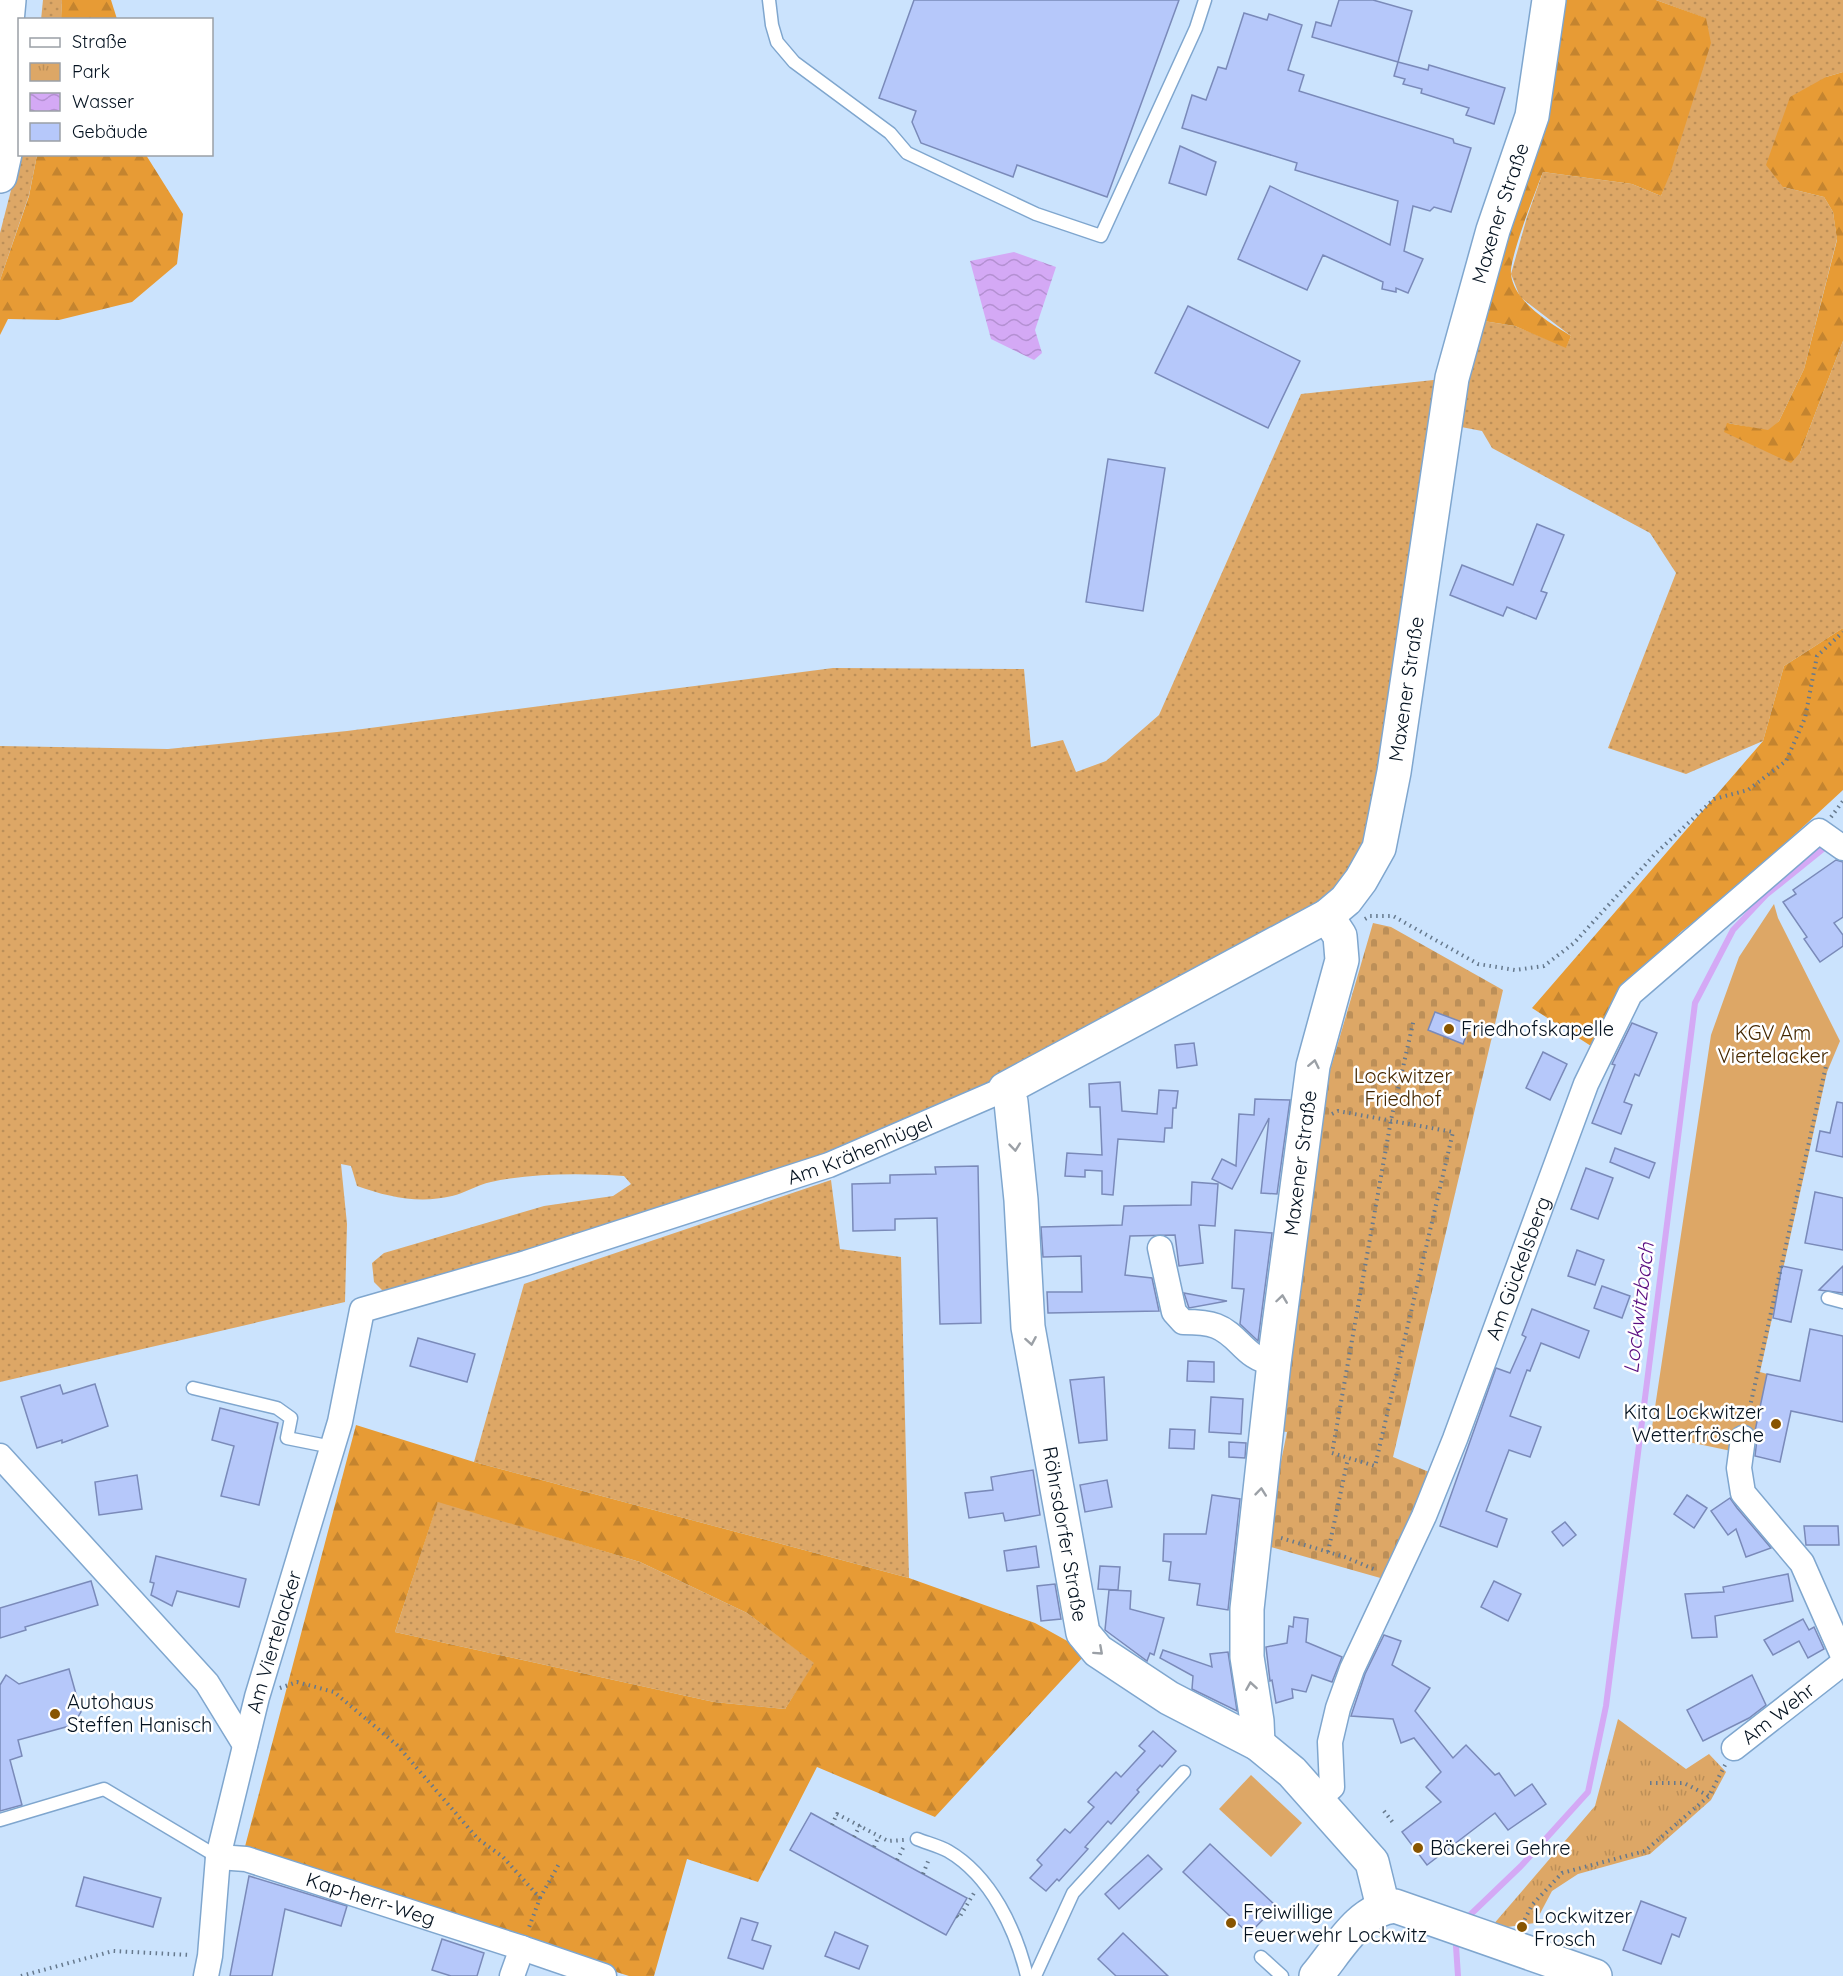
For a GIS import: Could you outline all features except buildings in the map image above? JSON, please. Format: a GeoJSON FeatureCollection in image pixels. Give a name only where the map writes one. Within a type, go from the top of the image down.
{"type":"FeatureCollection","features":[{"type":"Feature","properties":{"kind":"street"},"geometry":{"type":"LineString","coordinates":[[0,96],[9,0]]}},
{"type":"Feature","properties":{"kind":"street"},"geometry":{"type":"LineString","coordinates":[[30,18],[31,0]]}},
{"type":"Feature","properties":{"kind":"street","name":"Maxener Straße"},"geometry":{"type":"LineString","coordinates":[[1258,1744],[1257,1721],[1246,1657],[1247,1609],[1274,1363],[1313,1066],[1342,960],[1333,926],[1346,900],[1361,880],[1379,848],[1394,772],[1452,378],[1493,230],[1532,117],[1549,0]]}},
{"type":"Feature","properties":{"kind":"street"},"geometry":{"type":"LineString","coordinates":[[0,176],[18,95]]}},
{"type":"Feature","properties":{"kind":"street","name":"Am Gückelsberg"},"geometry":{"type":"LineString","coordinates":[[1318,1799],[1332,1786],[1330,1742],[1338,1708],[1352,1669],[1395,1579],[1455,1439],[1586,1084],[1630,994],[1819,831],[1843,848]]}},
{"type":"Feature","properties":{"kind":"street","name":"Am Krähenhügel"},"geometry":{"type":"LineString","coordinates":[[362,1310],[526,1263],[829,1165],[1005,1089],[1333,926]]}},
{"type":"Feature","properties":{"kind":"street","name":"Röhrsdorfer Straße"},"geometry":{"type":"LineString","coordinates":[[1005,1089],[1011,1102],[1021,1200],[1028,1327],[1083,1633],[1098,1652],[1169,1698],[1258,1744],[1292,1772],[1372,1862],[1383,1907]]}},
{"type":"Feature","properties":{"kind":"street"},"geometry":{"type":"LineString","coordinates":[[1160,1248],[1174,1312],[1183,1322],[1217,1326],[1246,1352],[1261,1361],[1274,1363]]}},
{"type":"Feature","properties":{"kind":"street","name":"Am Viertelacker"},"geometry":{"type":"LineString","coordinates":[[208,1966],[218,1857],[257,1696],[333,1447],[362,1310]]}},
{"type":"Feature","properties":{"kind":"street"},"geometry":{"type":"LineString","coordinates":[[1743,1437],[1739,1468],[1743,1493],[1802,1563],[1843,1656]]}},
{"type":"Feature","properties":{"kind":"street"},"geometry":{"type":"LineString","coordinates":[[0,1456],[207,1683],[245,1745]]}},
{"type":"Feature","properties":{"kind":"street","name":"Am Wehr"},"geometry":{"type":"LineString","coordinates":[[1734,1749],[1843,1663]]}},
{"type":"Feature","properties":{"kind":"street","name":"Kap-herr-Weg"},"geometry":{"type":"LineString","coordinates":[[218,1857],[246,1859],[604,1976]]}},
{"type":"Feature","properties":{"kind":"street"},"geometry":{"type":"LineString","coordinates":[[1316,1976],[1363,1919],[1383,1907],[1407,1909],[1595,1976]]}},
{"type":"Feature","properties":{"kind":"street"},"geometry":{"type":"LineString","coordinates":[[512,1976],[522,1948]]}},
{"type":"Feature","properties":{"kind":"lane"},"geometry":{"type":"LineString","coordinates":[[769,0],[777,42],[794,62],[890,133],[907,153],[1036,214],[1101,236],[1196,28],[1205,0]]}},
{"type":"Feature","properties":{"kind":"lane"},"geometry":{"type":"LineString","coordinates":[[1828,1298],[1843,1302]]}},
{"type":"Feature","properties":{"kind":"lane"},"geometry":{"type":"LineString","coordinates":[[193,1388],[277,1408],[291,1418],[287,1438],[333,1447]]}},
{"type":"Feature","properties":{"kind":"lane"},"geometry":{"type":"LineString","coordinates":[[1035,1976],[1073,1893],[1184,1773]]}},
{"type":"Feature","properties":{"kind":"lane"},"geometry":{"type":"LineString","coordinates":[[0,1820],[104,1789],[218,1857]]}},
{"type":"Feature","properties":{"kind":"lane"},"geometry":{"type":"LineString","coordinates":[[917,1839],[948,1851],[970,1868],[996,1901],[1014,1935],[1027,1976]]}},
{"type":"Feature","properties":{"kind":"lane"},"geometry":{"type":"LineString","coordinates":[[1261,1957],[1282,1976]]}},
{"type":"Feature","properties":{"kind":"path"},"geometry":{"type":"LineString","coordinates":[[1333,926],[1370,916],[1393,916],[1478,964],[1522,970],[1544,966],[1574,943],[1655,854],[1714,799],[1748,790],[1786,761],[1805,718],[1817,656],[1843,632]]}},
{"type":"Feature","properties":{"kind":"path"},"geometry":{"type":"LineString","coordinates":[[1306,1118],[1322,1121],[1338,1110],[1391,1120],[1454,1132],[1376,1466],[1332,1454],[1391,1120],[1414,1020]]}},
{"type":"Feature","properties":{"kind":"path"},"geometry":{"type":"LineString","coordinates":[[1743,1437],[1826,1066]]}},
{"type":"Feature","properties":{"kind":"path"},"geometry":{"type":"LineString","coordinates":[[1328,1552],[1348,1458]]}},
{"type":"Feature","properties":{"kind":"path"},"geometry":{"type":"LineString","coordinates":[[1257,1531],[1328,1552],[1395,1579]]}},
{"type":"Feature","properties":{"kind":"path"},"geometry":{"type":"LineString","coordinates":[[257,1696],[297,1682],[334,1692],[397,1745],[478,1839],[503,1857],[540,1898]]}},
{"type":"Feature","properties":{"kind":"path","name":"Am Wehr"},"geometry":{"type":"LineString","coordinates":[[1498,1942],[1562,1873],[1645,1851],[1709,1796],[1734,1749]]}},
{"type":"Feature","properties":{"kind":"path"},"geometry":{"type":"LineString","coordinates":[[1650,1783],[1684,1783],[1709,1796]]}},
{"type":"Feature","properties":{"kind":"path"},"geometry":{"type":"LineString","coordinates":[[1384,1811],[1395,1824]]}},
{"type":"Feature","properties":{"kind":"path"},"geometry":{"type":"LineString","coordinates":[[832,1825],[837,1814],[888,1841],[907,1840],[897,1860]]}},
{"type":"Feature","properties":{"kind":"path"},"geometry":{"type":"LineString","coordinates":[[854,1837],[860,1825]]}},
{"type":"Feature","properties":{"kind":"path"},"geometry":{"type":"LineString","coordinates":[[873,1847],[879,1836]]}},
{"type":"Feature","properties":{"kind":"path"},"geometry":{"type":"LineString","coordinates":[[522,1948],[540,1898],[560,1862]]}},
{"type":"Feature","properties":{"kind":"path"},"geometry":{"type":"LineString","coordinates":[[957,1916],[959,1917],[981,1882]]}},
{"type":"Feature","properties":{"kind":"path"},"geometry":{"type":"LineString","coordinates":[[21,1976],[113,1951],[208,1966]]}},
{"type":"Feature","properties":{"kind":"green space"},"geometry":{"type":"Polygon","coordinates":[[[43,0],[62,0],[61,18],[41,18],[43,0]]]}},
{"type":"Feature","properties":{"kind":"green space"},"geometry":{"type":"Polygon","coordinates":[[[62,0],[111,0],[117,18],[61,18],[62,0]]]}},
{"type":"Feature","properties":{"kind":"green space"},"geometry":{"type":"Polygon","coordinates":[[[1557,0],[1656,0],[1706,18],[1711,43],[1661,196],[1632,184],[1543,172],[1518,240],[1511,274],[1519,294],[1534,311],[1571,336],[1566,348],[1515,326],[1477,320],[1557,0]]]}},
{"type":"Feature","properties":{"kind":"green space"},"geometry":{"type":"Polygon","coordinates":[[[1656,0],[1843,0],[1843,72],[1826,77],[1783,187],[1824,197],[1833,212],[1837,239],[1804,369],[1779,421],[1768,431],[1728,423],[1800,453],[1843,341],[1843,628],[1784,666],[1763,741],[1686,774],[1608,748],[1676,573],[1650,533],[1492,448],[1482,431],[1456,426],[1477,320],[1515,326],[1566,347],[1571,336],[1520,297],[1511,274],[1543,172],[1632,184],[1661,196],[1678,148],[1705,18],[1656,0]]]}},
{"type":"Feature","properties":{"kind":"green space"},"geometry":{"type":"Polygon","coordinates":[[[1843,72],[1843,341],[1800,453],[1791,463],[1724,432],[1727,423],[1768,430],[1779,421],[1804,369],[1837,240],[1833,212],[1824,197],[1783,187],[1766,165],[1790,97],[1826,77],[1843,72]]]}},
{"type":"Feature","properties":{"kind":"green space"},"geometry":{"type":"Polygon","coordinates":[[[20,156],[37,156],[29,195],[0,280],[0,233],[20,156]]]}},
{"type":"Feature","properties":{"kind":"green space"},"geometry":{"type":"Polygon","coordinates":[[[37,156],[147,156],[183,214],[177,264],[132,302],[59,320],[8,319],[0,335],[0,280],[29,196],[37,156]]]}},
{"type":"Feature","properties":{"kind":"green space"},"geometry":{"type":"Polygon","coordinates":[[[1443,379],[1367,851],[1326,903],[1006,1076],[823,1157],[525,1252],[383,1291],[374,1282],[372,1263],[384,1253],[544,1206],[613,1196],[631,1184],[624,1176],[540,1175],[491,1182],[452,1196],[416,1199],[392,1196],[357,1186],[351,1166],[341,1164],[347,1224],[345,1302],[0,1382],[0,746],[168,749],[347,731],[833,668],[1024,669],[1031,747],[1063,740],[1076,772],[1106,761],[1159,715],[1301,394],[1443,379]]]}},
{"type":"Feature","properties":{"kind":"green space"},"geometry":{"type":"Polygon","coordinates":[[[1843,628],[1843,790],[1726,898],[1682,931],[1622,989],[1591,1046],[1532,1008],[1763,741],[1784,666],[1843,628]]]}},
{"type":"Feature","properties":{"kind":"green space","name":"KGV Am Viertelacker"},"geometry":{"type":"Polygon","coordinates":[[[1774,904],[1778,918],[1840,1041],[1827,1072],[1760,1372],[1767,1374],[1750,1455],[1651,1434],[1711,1035],[1739,957],[1774,904]]]}},
{"type":"Feature","properties":{"kind":"green space","name":"Lockwitzer Friedhof"},"geometry":{"type":"Polygon","coordinates":[[[1373,923],[1391,927],[1503,990],[1393,1457],[1429,1472],[1384,1579],[1264,1545],[1287,1432],[1279,1431],[1329,1074],[1373,923]]]}},
{"type":"Feature","properties":{"kind":"green space"},"geometry":{"type":"Polygon","coordinates":[[[831,1180],[840,1249],[901,1257],[909,1578],[474,1462],[524,1284],[831,1180]]]}},
{"type":"Feature","properties":{"kind":"green space"},"geometry":{"type":"Polygon","coordinates":[[[356,1425],[474,1462],[909,1578],[1035,1623],[1078,1647],[1084,1656],[935,1817],[817,1767],[758,1882],[687,1859],[654,1976],[629,1976],[243,1854],[356,1425]],[[438,1502],[395,1632],[714,1702],[785,1709],[814,1663],[747,1613],[640,1562],[438,1502]]]}},
{"type":"Feature","properties":{"kind":"green space"},"geometry":{"type":"Polygon","coordinates":[[[438,1501],[640,1562],[747,1613],[815,1663],[785,1709],[714,1702],[395,1632],[438,1501]]]}},
{"type":"Feature","properties":{"kind":"green space"},"geometry":{"type":"Polygon","coordinates":[[[1618,1719],[1686,1769],[1709,1754],[1726,1772],[1711,1800],[1650,1854],[1578,1874],[1552,1891],[1535,1923],[1501,1928],[1492,1926],[1595,1806],[1618,1719]]]}},
{"type":"Feature","properties":{"kind":"green space"},"geometry":{"type":"Polygon","coordinates":[[[1251,1775],[1302,1823],[1271,1857],[1219,1809],[1251,1775]]]}},
{"type":"Feature","properties":{"kind":"water"},"geometry":{"type":"Polygon","coordinates":[[[1014,252],[1056,267],[1035,330],[1042,353],[1034,360],[991,339],[970,261],[1014,252]]]}},
{"type":"Feature","properties":{"kind":"waterway","name":"Lockwitzbach"},"geometry":{"type":"LineString","coordinates":[[1468,1922],[1471,1914],[1521,1866],[1588,1792],[1606,1706],[1695,1003],[1733,930],[1766,895],[1828,845]]}},
{"type":"Feature","properties":{"kind":"waterway","name":"Lockwitzbach"},"geometry":{"type":"LineString","coordinates":[[1458,1976],[1456,1946],[1459,1939]]}},
{"type":"Feature","properties":{"kind":"place","name":"Friedhofskapelle"},"geometry":{"type":"Point","coordinates":[1449,1029]}},
{"type":"Feature","properties":{"kind":"place","name":"Kita Lockwitzer Wetterfrösche"},"geometry":{"type":"Point","coordinates":[1776,1424]}},
{"type":"Feature","properties":{"kind":"place","name":"Autohaus Steffen Hanisch"},"geometry":{"type":"Point","coordinates":[55,1714]}},
{"type":"Feature","properties":{"kind":"place","name":"Bäckerei Gehre"},"geometry":{"type":"Point","coordinates":[1418,1848]}},
{"type":"Feature","properties":{"kind":"place","name":"Freiwillige Feuerwehr Lockwitz"},"geometry":{"type":"Point","coordinates":[1231,1923]}},
{"type":"Feature","properties":{"kind":"place","name":"Lockwitzer Frosch"},"geometry":{"type":"Point","coordinates":[1522,1927]}}]}
